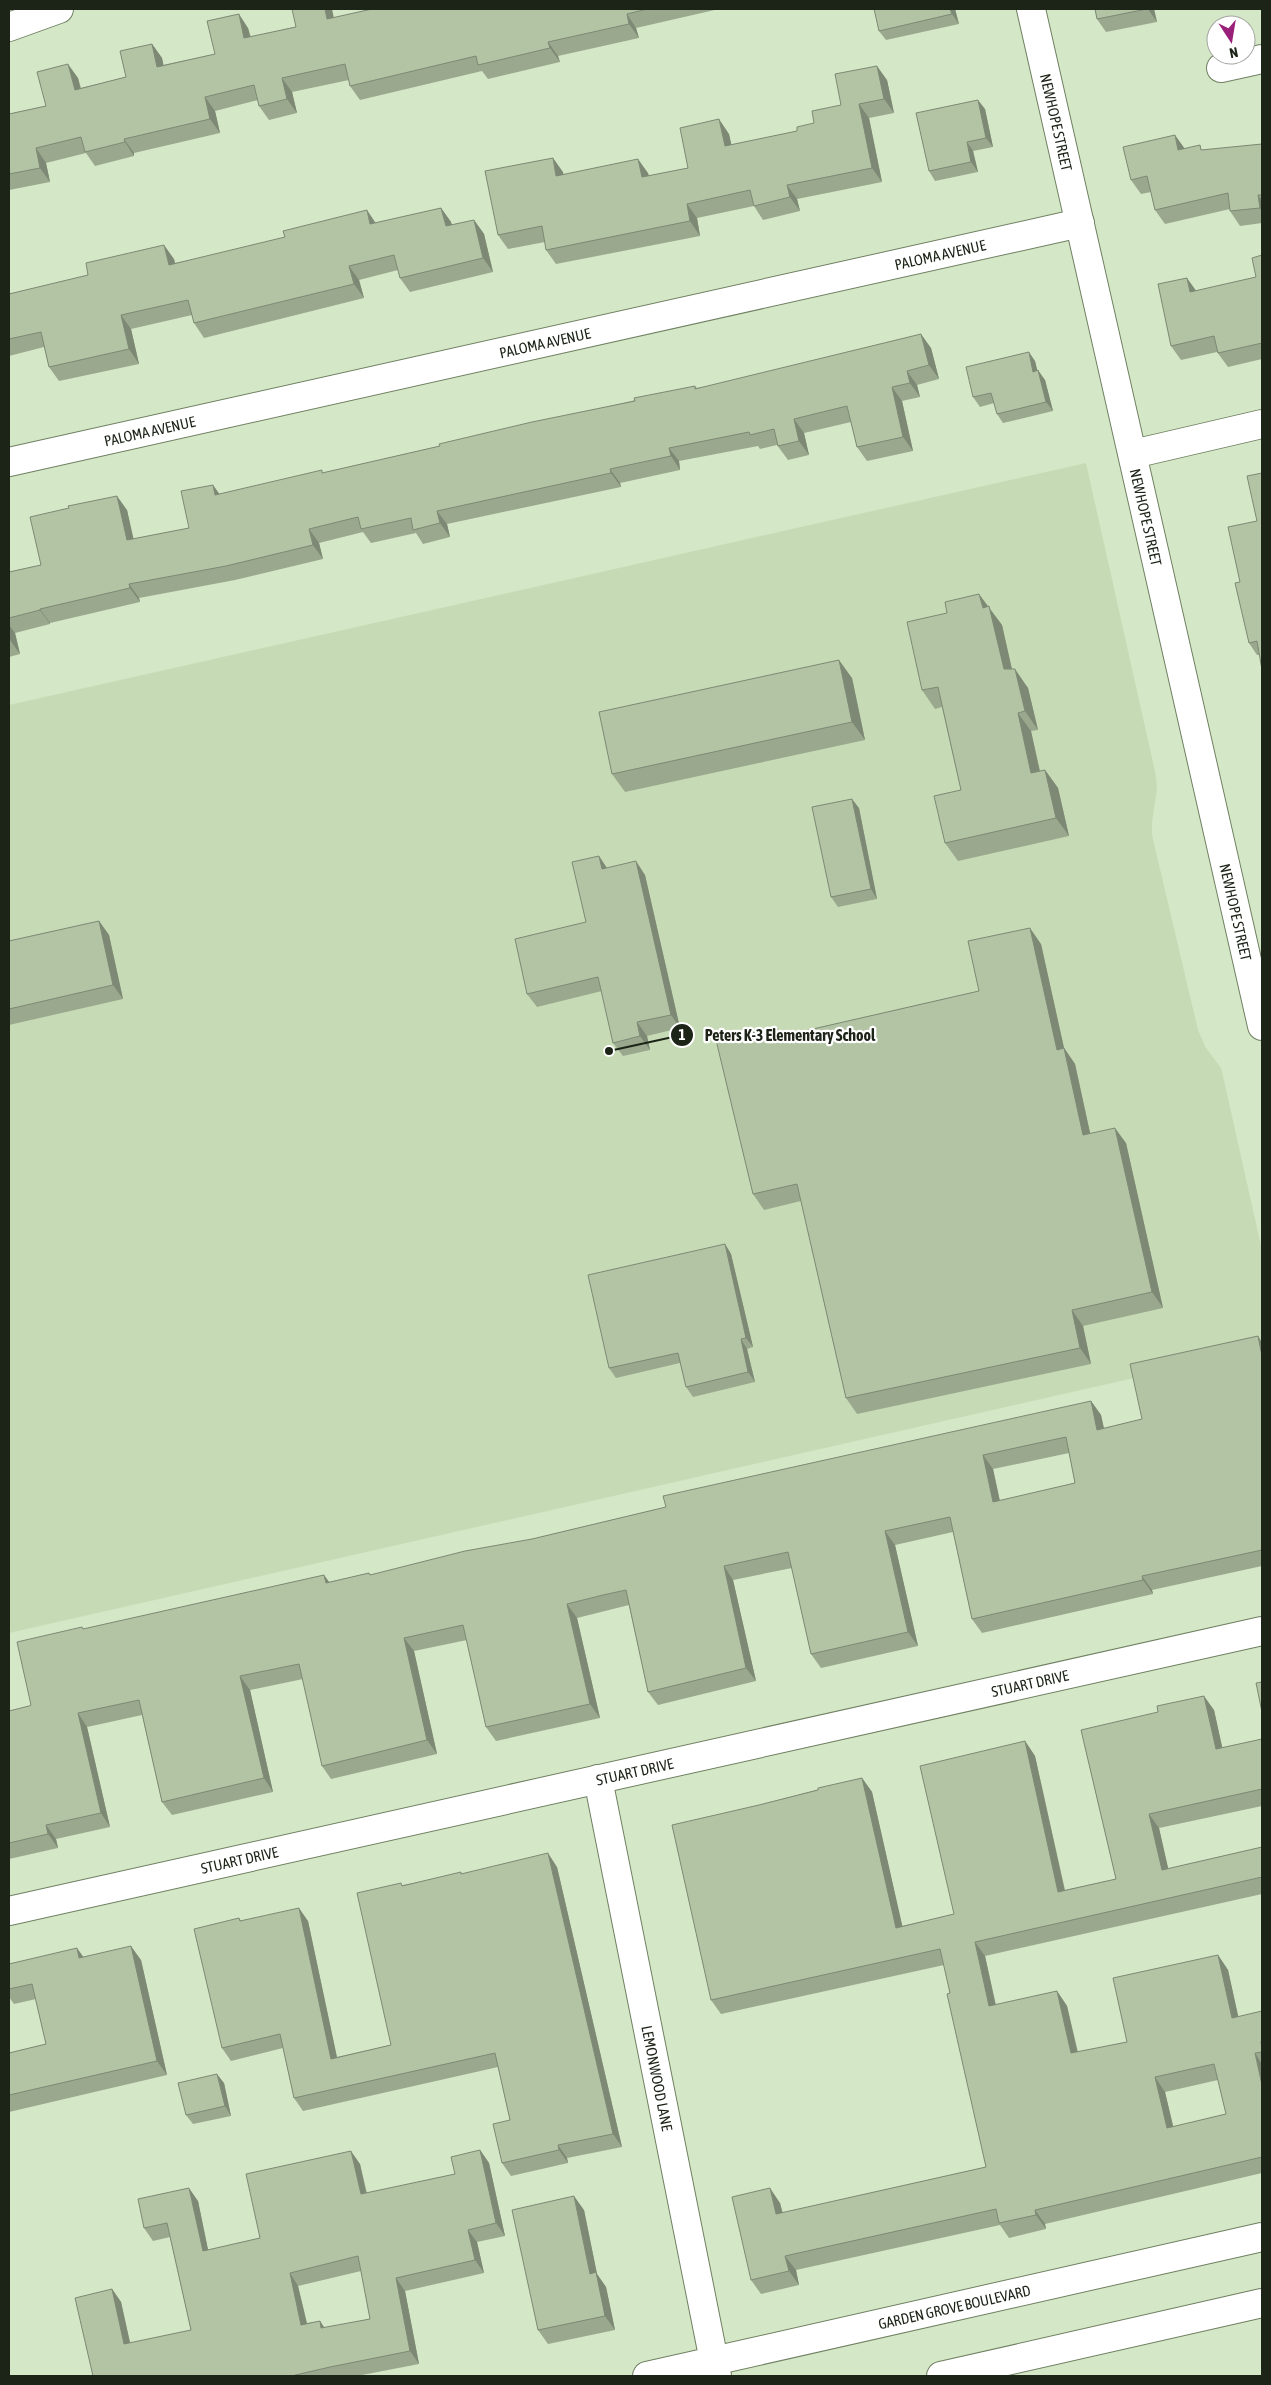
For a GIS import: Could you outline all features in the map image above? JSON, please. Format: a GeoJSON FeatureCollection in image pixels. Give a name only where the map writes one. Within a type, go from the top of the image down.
{"type":"FeatureCollection","features":[{"type":"Feature","properties":{"kind":"street"},"geometry":{"type":"LineString","coordinates":[[9,27],[59,9]]}},
{"type":"Feature","properties":{"kind":"street","name":"NEWHOPE STREET"},"geometry":{"type":"LineString","coordinates":[[1031,9],[1262,1026]]}},
{"type":"Feature","properties":{"kind":"street"},"geometry":{"type":"LineString","coordinates":[[1221,68],[1262,59]]}},
{"type":"Feature","properties":{"kind":"street","name":"PALOMA AVENUE"},"geometry":{"type":"LineString","coordinates":[[9,462],[1080,223]]}},
{"type":"Feature","properties":{"kind":"street"},"geometry":{"type":"LineString","coordinates":[[1133,454],[1262,424]]}},
{"type":"Feature","properties":{"kind":"street","name":"STUART DRIVE"},"geometry":{"type":"LineString","coordinates":[[9,1911],[1262,1632]]}},
{"type":"Feature","properties":{"kind":"street","name":"LEMONWOOD LANE"},"geometry":{"type":"LineString","coordinates":[[598,1779],[715,2368]]}},
{"type":"Feature","properties":{"kind":"street","name":"GARDEN GROVE BOULEVARD"},"geometry":{"type":"LineString","coordinates":[[647,2376],[715,2368],[1262,2237]]}},
{"type":"Feature","properties":{"kind":"street"},"geometry":{"type":"LineString","coordinates":[[941,2376],[1262,2303]]}},
{"type":"Feature","properties":{"kind":"shaded area"},"geometry":{"type":"Polygon","coordinates":[[[1086,463],[1156,776],[1157,790],[1152,835],[1198,1030],[1206,1048],[1221,1068],[1262,1250],[1262,1349],[9,1633],[9,705],[1086,463]]]}},
{"type":"Feature","properties":{"kind":"building"},"geometry":{"type":"Polygon","coordinates":[[[292,9],[325,9],[327,19],[372,9],[647,9],[627,14],[629,24],[548,42],[550,48],[478,65],[476,56],[350,86],[345,64],[282,78],[287,99],[259,106],[254,85],[205,97],[210,119],[124,139],[125,142],[85,152],[81,137],[36,148],[40,168],[9,174],[9,114],[46,106],[37,72],[68,64],[75,90],[126,77],[120,51],[152,44],[157,67],[215,54],[207,21],[239,14],[244,38],[296,27],[292,9]]]}},
{"type":"Feature","properties":{"kind":"building"},"geometry":{"type":"Polygon","coordinates":[[[874,9],[950,9],[952,14],[879,31],[874,9]]]}},
{"type":"Feature","properties":{"kind":"building"},"geometry":{"type":"Polygon","coordinates":[[[1095,9],[1147,9],[1097,19],[1095,9]]]}},
{"type":"Feature","properties":{"kind":"building"},"geometry":{"type":"Polygon","coordinates":[[[877,66],[884,99],[859,104],[872,168],[787,185],[790,197],[754,206],[750,190],[687,204],[690,221],[546,250],[542,226],[498,235],[485,171],[553,158],[556,176],[638,159],[642,177],[688,168],[680,128],[719,119],[725,146],[797,131],[797,127],[814,123],[812,111],[841,105],[835,74],[877,66]]]}},
{"type":"Feature","properties":{"kind":"building"},"geometry":{"type":"Polygon","coordinates":[[[978,100],[986,138],[967,142],[971,162],[929,171],[916,113],[978,100]]]}},
{"type":"Feature","properties":{"kind":"building"},"geometry":{"type":"Polygon","coordinates":[[[1175,135],[1178,150],[1200,145],[1201,150],[1262,144],[1262,195],[1258,195],[1260,208],[1230,211],[1228,193],[1155,210],[1147,176],[1131,180],[1123,147],[1175,135]]]}},
{"type":"Feature","properties":{"kind":"building"},"geometry":{"type":"Polygon","coordinates":[[[441,208],[446,226],[474,220],[483,258],[400,278],[394,255],[349,266],[354,284],[194,323],[188,300],[121,315],[129,349],[49,367],[41,332],[9,339],[9,294],[88,275],[86,263],[164,245],[169,265],[285,237],[283,231],[367,210],[370,224],[441,208]]]}},
{"type":"Feature","properties":{"kind":"building"},"geometry":{"type":"Polygon","coordinates":[[[1262,255],[1262,343],[1218,353],[1214,336],[1171,346],[1158,284],[1187,278],[1190,292],[1256,277],[1252,258],[1262,255]]]}},
{"type":"Feature","properties":{"kind":"building"},"geometry":{"type":"Polygon","coordinates":[[[921,334],[929,365],[907,371],[910,383],[892,387],[903,437],[857,447],[847,406],[794,419],[799,441],[778,446],[774,429],[750,435],[749,432],[669,448],[671,456],[610,469],[611,473],[437,511],[440,523],[413,530],[411,518],[361,529],[358,517],[309,529],[313,545],[226,566],[129,584],[130,588],[9,618],[9,572],[41,565],[30,517],[69,508],[68,506],[117,496],[127,540],[189,528],[181,491],[213,485],[215,495],[322,470],[322,473],[440,446],[439,444],[532,422],[635,401],[634,398],[695,386],[695,389],[921,334]]]}},
{"type":"Feature","properties":{"kind":"building"},"geometry":{"type":"Polygon","coordinates":[[[1029,352],[1033,372],[1038,370],[1046,402],[997,414],[991,393],[973,397],[966,367],[1029,352]]]}},
{"type":"Feature","properties":{"kind":"building"},"geometry":{"type":"Polygon","coordinates":[[[1262,473],[1262,670],[1257,641],[1249,643],[1235,583],[1240,582],[1228,527],[1257,521],[1247,476],[1262,473]]]}},
{"type":"Feature","properties":{"kind":"building"},"geometry":{"type":"Polygon","coordinates":[[[979,594],[983,608],[989,606],[1004,669],[1015,669],[1025,711],[1018,713],[1031,773],[1045,770],[1056,818],[945,843],[934,796],[961,790],[938,687],[922,690],[907,622],[947,613],[945,602],[979,594]]]}},
{"type":"Feature","properties":{"kind":"building"},"geometry":{"type":"Polygon","coordinates":[[[839,660],[852,722],[612,774],[599,712],[839,660]]]}},
{"type":"Feature","properties":{"kind":"building"},"geometry":{"type":"Polygon","coordinates":[[[852,799],[871,889],[831,897],[812,807],[852,799]]]}},
{"type":"Feature","properties":{"kind":"building"},"geometry":{"type":"Polygon","coordinates":[[[599,856],[602,869],[636,861],[671,1015],[637,1022],[640,1036],[613,1043],[598,977],[527,994],[515,939],[586,922],[572,862],[599,856]]]}},
{"type":"Feature","properties":{"kind":"building"},"geometry":{"type":"Polygon","coordinates":[[[99,921],[113,985],[9,1009],[9,941],[99,921]]]}},
{"type":"Feature","properties":{"kind":"building"},"geometry":{"type":"Polygon","coordinates":[[[1030,928],[1057,1050],[1064,1048],[1083,1135],[1115,1128],[1152,1292],[1072,1310],[1080,1348],[846,1398],[797,1184],[753,1194],[716,1040],[777,1028],[778,1037],[979,991],[968,941],[1030,928]]]}},
{"type":"Feature","properties":{"kind":"building"},"geometry":{"type":"Polygon","coordinates":[[[725,1244],[746,1338],[741,1339],[748,1372],[686,1387],[678,1353],[609,1368],[588,1275],[725,1244]]]}},
{"type":"Feature","properties":{"kind":"building"},"geometry":{"type":"Polygon","coordinates":[[[1258,1336],[1262,1356],[1262,1550],[1142,1576],[1143,1580],[972,1619],[950,1517],[885,1531],[908,1632],[811,1654],[788,1552],[724,1566],[746,1668],[648,1692],[626,1590],[603,1595],[567,1604],[590,1704],[486,1727],[463,1625],[404,1638],[427,1740],[322,1766],[299,1664],[240,1676],[264,1778],[162,1802],[139,1700],[78,1713],[101,1813],[46,1825],[48,1834],[9,1843],[9,1711],[31,1705],[17,1642],[324,1575],[326,1583],[369,1573],[370,1575],[465,1551],[532,1539],[666,1507],[663,1496],[1091,1401],[1097,1430],[1142,1419],[1130,1364],[1258,1336]],[[1066,1437],[983,1455],[993,1502],[1075,1483],[1066,1437]]]}},
{"type":"Feature","properties":{"kind":"building"},"geometry":{"type":"Polygon","coordinates":[[[1262,1682],[1262,1712],[1256,1683],[1262,1682]]]}},
{"type":"Feature","properties":{"kind":"building"},"geometry":{"type":"Polygon","coordinates":[[[1204,1696],[1216,1749],[1262,1739],[1262,1789],[1149,1814],[1162,1870],[1262,1847],[1262,1877],[975,1942],[989,2006],[1057,1991],[1071,2053],[1127,2042],[1113,1978],[1218,1955],[1232,2018],[1262,2011],[1262,2052],[1255,2053],[1262,2085],[1262,2157],[1035,2210],[1036,2215],[999,2223],[996,2209],[785,2256],[789,2271],[751,2280],[732,2197],[770,2188],[776,2214],[986,2167],[947,1994],[950,1993],[940,1949],[711,2000],[672,1825],[862,1778],[896,1928],[954,1914],[920,1766],[1025,1741],[1058,1892],[1116,1879],[1081,1730],[1158,1712],[1157,1706],[1204,1696]],[[1214,2064],[1155,2077],[1167,2128],[1226,2114],[1214,2064]]]}},
{"type":"Feature","properties":{"kind":"building"},"geometry":{"type":"Polygon","coordinates":[[[548,1853],[613,2134],[558,2145],[559,2150],[502,2163],[493,2124],[510,2120],[495,2053],[294,2098],[280,2034],[222,2048],[194,1929],[239,1918],[240,1921],[299,1908],[331,2059],[391,2045],[357,1893],[401,1883],[402,1886],[461,1872],[461,1874],[548,1853]]]}},
{"type":"Feature","properties":{"kind":"building"},"geometry":{"type":"Polygon","coordinates":[[[131,1946],[157,2061],[9,2095],[9,2053],[46,2044],[32,1984],[9,1989],[9,1964],[77,1948],[79,1958],[131,1946]]]}},
{"type":"Feature","properties":{"kind":"building"},"geometry":{"type":"Polygon","coordinates":[[[217,2074],[225,2106],[186,2115],[178,2083],[217,2074]]]}},
{"type":"Feature","properties":{"kind":"building"},"geometry":{"type":"Polygon","coordinates":[[[480,2150],[496,2223],[468,2230],[475,2260],[396,2278],[410,2351],[291,2376],[93,2376],[75,2298],[112,2289],[124,2344],[191,2330],[167,2223],[144,2228],[138,2199],[189,2188],[203,2251],[260,2238],[246,2174],[351,2151],[361,2194],[455,2174],[451,2157],[480,2150]],[[358,2256],[290,2273],[301,2325],[320,2321],[321,2328],[370,2319],[358,2256]]]}},
{"type":"Feature","properties":{"kind":"building"},"geometry":{"type":"Polygon","coordinates":[[[574,2196],[590,2274],[596,2272],[605,2316],[538,2330],[512,2210],[574,2196]]]}},
{"type":"Feature","properties":{"kind":"place","name":"Peters K-3 Elementary School"},"geometry":{"type":"Point","coordinates":[609,1051]}}]}
